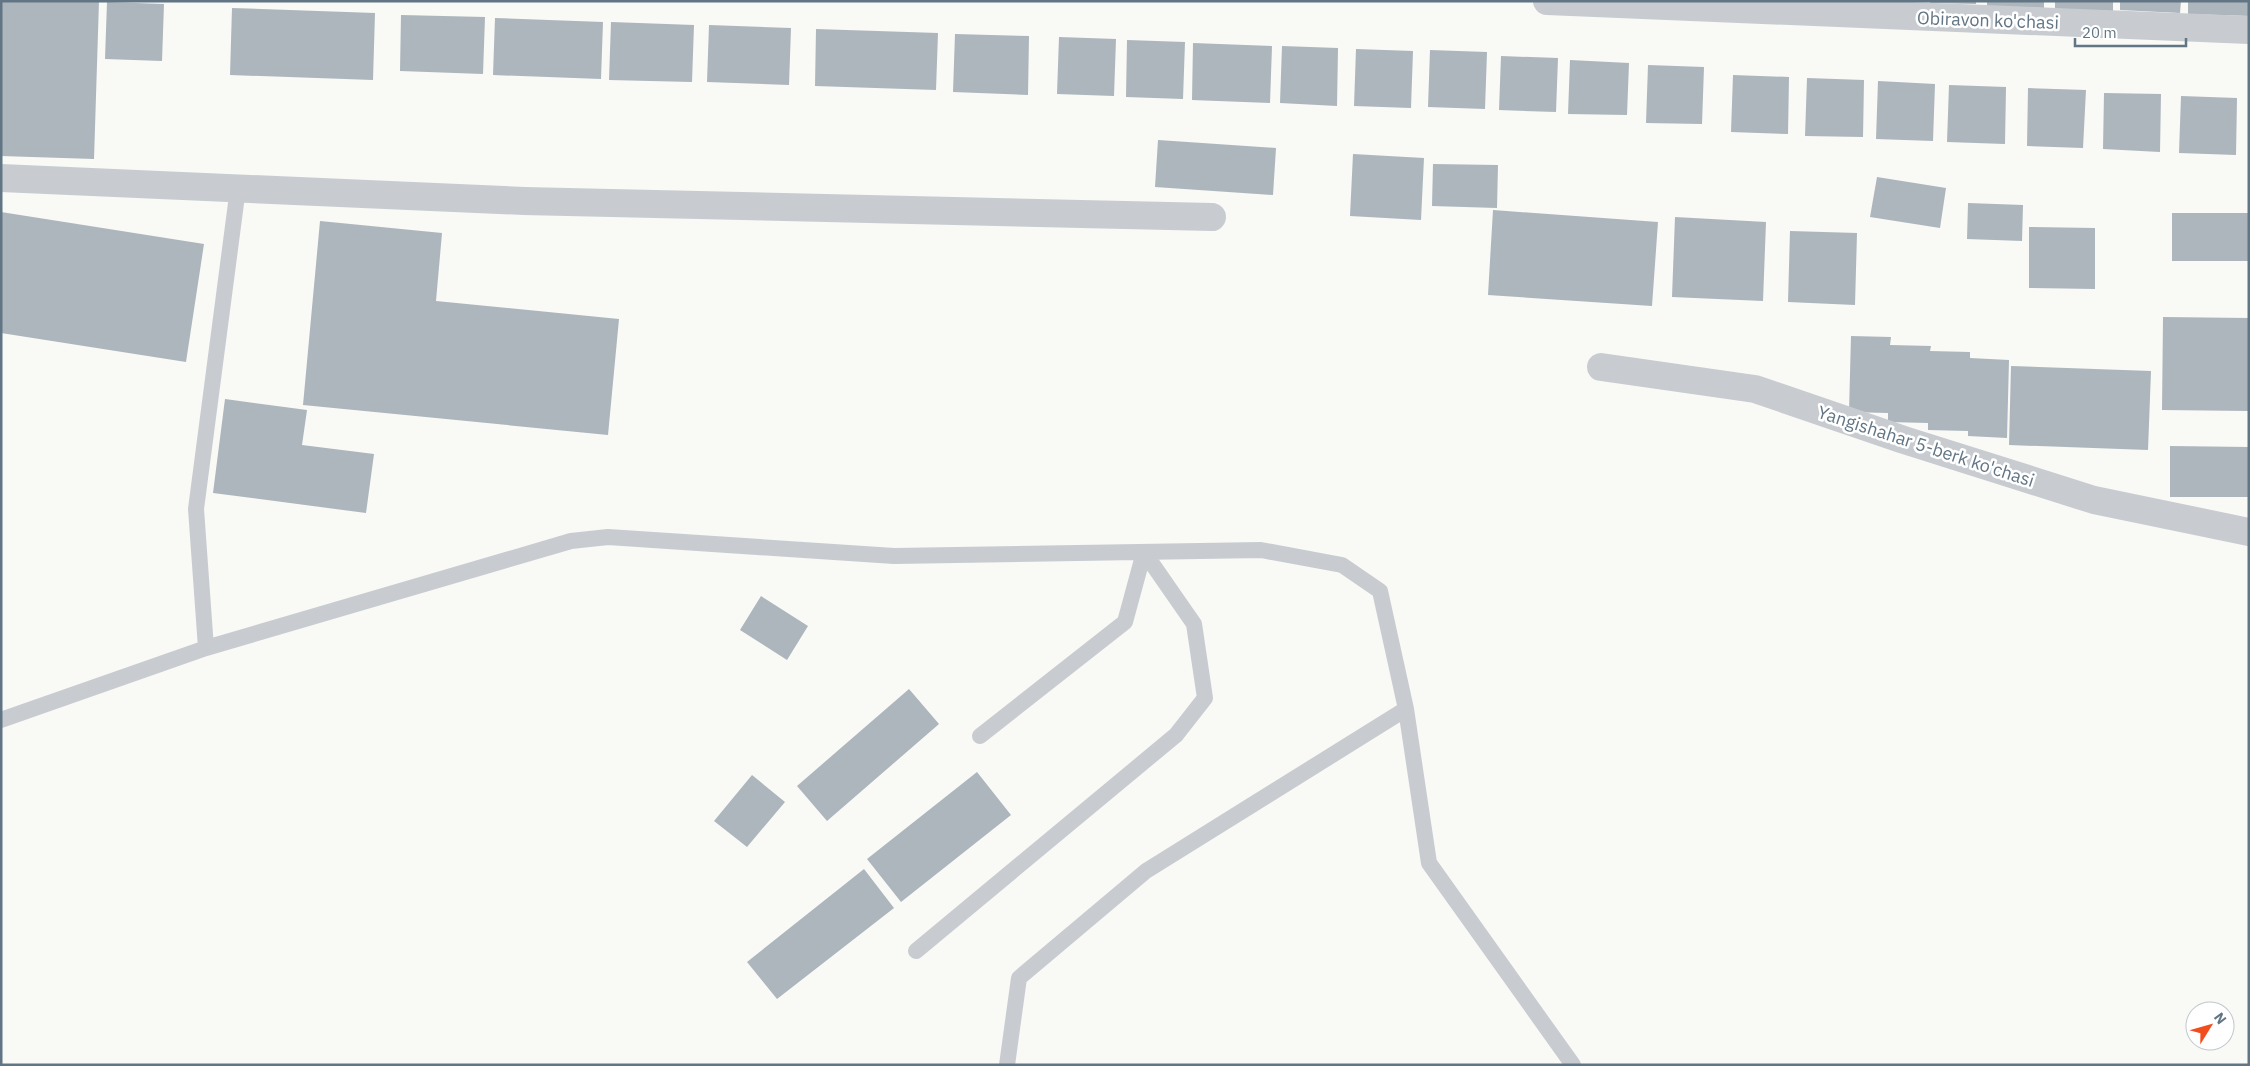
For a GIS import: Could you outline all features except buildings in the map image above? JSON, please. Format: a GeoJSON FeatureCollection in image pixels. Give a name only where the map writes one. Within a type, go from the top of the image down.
{"type":"FeatureCollection","features":[{"type":"Feature","properties":{"kind":"street","name":"Obiravon ko'chasi"},"geometry":{"type":"LineString","coordinates":[[1547,1],[2249,30]]}},
{"type":"Feature","properties":{"kind":"street"},"geometry":{"type":"LineString","coordinates":[[1,178],[524,201],[1212,217]]}},
{"type":"Feature","properties":{"kind":"street","name":"Yangishahar 5-berk ko'chasi"},"geometry":{"type":"LineString","coordinates":[[1601,367],[1755,389],[1904,440],[2094,500],[2249,532]]}},
{"type":"Feature","properties":{"kind":"lane"},"geometry":{"type":"LineString","coordinates":[[206,648],[196,508],[238,188]]}},
{"type":"Feature","properties":{"kind":"lane"},"geometry":{"type":"LineString","coordinates":[[1,720],[206,648],[571,541],[608,537],[894,556],[1261,550],[1342,565],[1380,592],[1406,709],[1429,863],[1573,1065]]}},
{"type":"Feature","properties":{"kind":"lane"},"geometry":{"type":"LineString","coordinates":[[980,736],[1125,622],[1144,552]]}},
{"type":"Feature","properties":{"kind":"lane"},"geometry":{"type":"LineString","coordinates":[[916,951],[1176,735],[1205,698],[1194,624],[1144,552]]}},
{"type":"Feature","properties":{"kind":"lane"},"geometry":{"type":"LineString","coordinates":[[1008,1065],[1019,978],[1146,871],[1406,709]]}}]}
